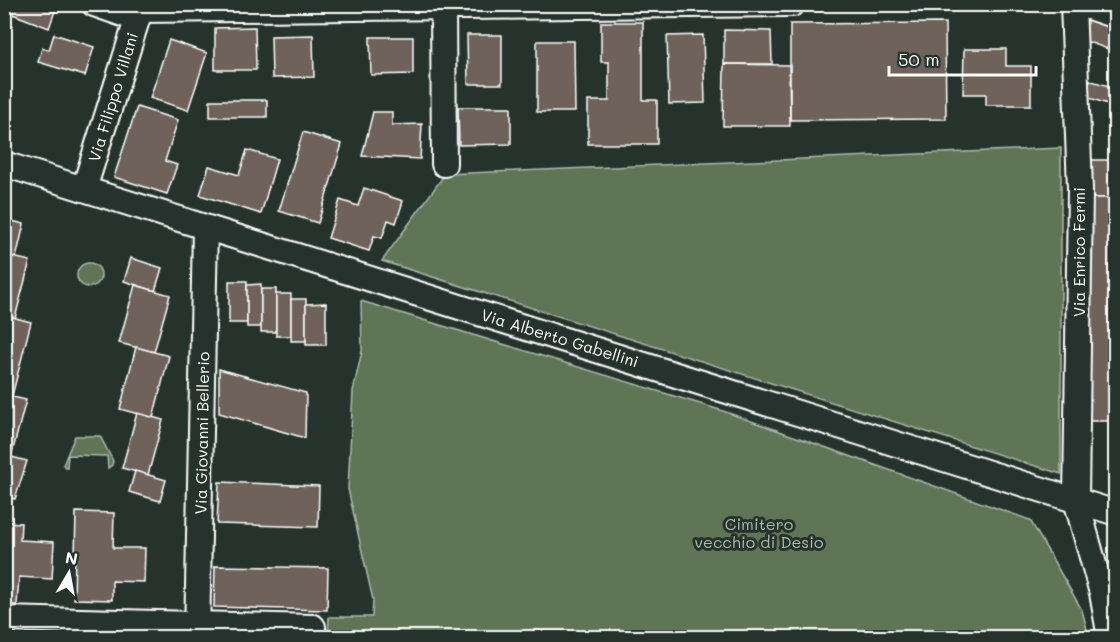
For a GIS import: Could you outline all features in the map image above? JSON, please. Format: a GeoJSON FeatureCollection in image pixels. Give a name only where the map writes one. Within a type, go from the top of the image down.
{"type":"FeatureCollection","features":[{"type":"Feature","properties":{"kind":"street"},"geometry":{"type":"LineString","coordinates":[[94,4],[140,11],[315,7],[792,4]]}},
{"type":"Feature","properties":{"kind":"street","name":"Via Enrico Fermi"},"geometry":{"type":"LineString","coordinates":[[1073,4],[1080,189],[1076,500],[1108,584],[1110,638]]}},
{"type":"Feature","properties":{"kind":"street"},"geometry":{"type":"LineString","coordinates":[[1080,4],[1116,16]]}},
{"type":"Feature","properties":{"kind":"street"},"geometry":{"type":"LineString","coordinates":[[443,6],[444,164]]}},
{"type":"Feature","properties":{"kind":"street","name":"Via Filippo Villani"},"geometry":{"type":"LineString","coordinates":[[84,189],[140,11]]}},
{"type":"Feature","properties":{"kind":"street","name":"Via Alberto Gabellini"},"geometry":{"type":"LineString","coordinates":[[4,164],[1116,513]]}},
{"type":"Feature","properties":{"kind":"street","name":"Via Giovanni Bellerio"},"geometry":{"type":"LineString","coordinates":[[197,630],[205,228]]}},
{"type":"Feature","properties":{"kind":"street"},"geometry":{"type":"LineString","coordinates":[[4,619],[39,628],[313,632]]}},
{"type":"Feature","properties":{"kind":"green space"},"geometry":{"type":"Polygon","coordinates":[[[1061,148],[1061,474],[382,261],[445,174],[1061,148]]]}},
{"type":"Feature","properties":{"kind":"green space"},"geometry":{"type":"Polygon","coordinates":[[[89,263],[97,267],[101,275],[97,283],[89,287],[81,283],[77,275],[81,267],[89,263]]]}},
{"type":"Feature","properties":{"kind":"green space","name":"Cimitero vecchio di Desio"},"geometry":{"type":"Polygon","coordinates":[[[361,301],[720,410],[1030,520],[1082,610],[1089,637],[328,637],[329,617],[372,617],[373,600],[348,489],[353,391],[362,351],[361,301]]]}},
{"type":"Feature","properties":{"kind":"green space"},"geometry":{"type":"Polygon","coordinates":[[[75,436],[100,436],[113,461],[112,465],[108,468],[107,456],[68,455],[67,468],[63,465],[75,436]]]}},
{"type":"Feature","properties":{"kind":"building"},"geometry":{"type":"Polygon","coordinates":[[[13,4],[47,4],[56,8],[49,28],[10,13],[13,4]]]}},
{"type":"Feature","properties":{"kind":"building"},"geometry":{"type":"Polygon","coordinates":[[[1081,16],[1116,28],[1116,52],[1080,39],[1081,16]]]}},
{"type":"Feature","properties":{"kind":"building"},"geometry":{"type":"Polygon","coordinates":[[[601,22],[643,22],[643,100],[657,100],[657,144],[588,144],[588,101],[609,101],[609,62],[601,62],[601,22]]]}},
{"type":"Feature","properties":{"kind":"building"},"geometry":{"type":"Polygon","coordinates":[[[945,23],[946,119],[790,120],[790,24],[945,23]]]}},
{"type":"Feature","properties":{"kind":"building"},"geometry":{"type":"Polygon","coordinates":[[[255,27],[256,70],[215,70],[215,28],[255,27]]]}},
{"type":"Feature","properties":{"kind":"building"},"geometry":{"type":"Polygon","coordinates":[[[724,30],[771,31],[772,64],[724,64],[724,30]]]}},
{"type":"Feature","properties":{"kind":"building"},"geometry":{"type":"Polygon","coordinates":[[[54,34],[94,47],[85,76],[38,62],[42,48],[49,50],[54,34]]]}},
{"type":"Feature","properties":{"kind":"building"},"geometry":{"type":"Polygon","coordinates":[[[313,35],[314,77],[272,78],[271,36],[313,35]]]}},
{"type":"Feature","properties":{"kind":"building"},"geometry":{"type":"Polygon","coordinates":[[[467,35],[502,35],[502,84],[468,84],[467,35]]]}},
{"type":"Feature","properties":{"kind":"building"},"geometry":{"type":"Polygon","coordinates":[[[703,35],[705,103],[669,104],[667,36],[703,35]]]}},
{"type":"Feature","properties":{"kind":"building"},"geometry":{"type":"Polygon","coordinates":[[[370,37],[413,37],[413,74],[371,75],[370,37]]]}},
{"type":"Feature","properties":{"kind":"building"},"geometry":{"type":"Polygon","coordinates":[[[169,40],[207,53],[188,110],[150,98],[169,40]]]}},
{"type":"Feature","properties":{"kind":"building"},"geometry":{"type":"Polygon","coordinates":[[[537,41],[574,41],[575,112],[537,112],[537,41]]]}},
{"type":"Feature","properties":{"kind":"building"},"geometry":{"type":"Polygon","coordinates":[[[964,49],[1006,49],[1006,66],[1031,66],[1031,105],[986,105],[986,94],[963,94],[964,49]]]}},
{"type":"Feature","properties":{"kind":"building"},"geometry":{"type":"Polygon","coordinates":[[[724,64],[789,65],[790,126],[723,126],[724,64]]]}},
{"type":"Feature","properties":{"kind":"building"},"geometry":{"type":"Polygon","coordinates":[[[1081,78],[1116,88],[1116,107],[1081,95],[1081,78]]]}},
{"type":"Feature","properties":{"kind":"building"},"geometry":{"type":"Polygon","coordinates":[[[210,100],[267,100],[267,117],[210,117],[210,100]]]}},
{"type":"Feature","properties":{"kind":"building"},"geometry":{"type":"Polygon","coordinates":[[[137,107],[178,120],[165,161],[177,165],[167,194],[114,177],[137,107]]]}},
{"type":"Feature","properties":{"kind":"building"},"geometry":{"type":"Polygon","coordinates":[[[458,107],[511,107],[511,144],[459,145],[458,107]]]}},
{"type":"Feature","properties":{"kind":"building"},"geometry":{"type":"Polygon","coordinates":[[[373,112],[392,112],[392,125],[422,124],[420,159],[362,156],[373,112]]]}},
{"type":"Feature","properties":{"kind":"building"},"geometry":{"type":"Polygon","coordinates":[[[303,132],[342,144],[318,223],[279,211],[303,132]]]}},
{"type":"Feature","properties":{"kind":"building"},"geometry":{"type":"Polygon","coordinates":[[[247,150],[277,159],[261,214],[200,195],[209,166],[239,175],[247,150]]]}},
{"type":"Feature","properties":{"kind":"building"},"geometry":{"type":"Polygon","coordinates":[[[1088,160],[1116,160],[1116,198],[1088,198],[1088,160]]]}},
{"type":"Feature","properties":{"kind":"building"},"geometry":{"type":"Polygon","coordinates":[[[364,188],[403,201],[396,223],[388,220],[382,238],[374,236],[369,251],[328,238],[340,200],[358,206],[364,188]]]}},
{"type":"Feature","properties":{"kind":"building"},"geometry":{"type":"Polygon","coordinates":[[[1088,198],[1116,198],[1116,421],[1090,421],[1088,198]]]}},
{"type":"Feature","properties":{"kind":"building"},"geometry":{"type":"Polygon","coordinates":[[[4,219],[24,224],[16,258],[4,255],[4,219]]]}},
{"type":"Feature","properties":{"kind":"building"},"geometry":{"type":"Polygon","coordinates":[[[4,255],[30,261],[15,318],[4,315],[4,255]]]}},
{"type":"Feature","properties":{"kind":"building"},"geometry":{"type":"Polygon","coordinates":[[[131,258],[162,268],[155,291],[124,281],[131,258]]]}},
{"type":"Feature","properties":{"kind":"building"},"geometry":{"type":"Polygon","coordinates":[[[229,281],[247,281],[247,323],[229,323],[229,281]]]}},
{"type":"Feature","properties":{"kind":"building"},"geometry":{"type":"Polygon","coordinates":[[[261,284],[261,327],[247,327],[247,285],[261,284]]]}},
{"type":"Feature","properties":{"kind":"building"},"geometry":{"type":"Polygon","coordinates":[[[135,285],[170,295],[154,352],[119,343],[135,285]]]}},
{"type":"Feature","properties":{"kind":"building"},"geometry":{"type":"Polygon","coordinates":[[[261,289],[276,289],[276,332],[261,332],[261,289]]]}},
{"type":"Feature","properties":{"kind":"building"},"geometry":{"type":"Polygon","coordinates":[[[276,294],[291,294],[291,336],[276,336],[276,294]]]}},
{"type":"Feature","properties":{"kind":"building"},"geometry":{"type":"Polygon","coordinates":[[[291,299],[306,299],[306,341],[291,341],[291,299]]]}},
{"type":"Feature","properties":{"kind":"building"},"geometry":{"type":"Polygon","coordinates":[[[326,303],[326,345],[306,345],[306,304],[326,303]]]}},
{"type":"Feature","properties":{"kind":"building"},"geometry":{"type":"Polygon","coordinates":[[[4,315],[31,322],[12,396],[4,395],[4,315]]]}},
{"type":"Feature","properties":{"kind":"building"},"geometry":{"type":"Polygon","coordinates":[[[136,347],[169,356],[153,418],[120,409],[136,347]]]}},
{"type":"Feature","properties":{"kind":"building"},"geometry":{"type":"Polygon","coordinates":[[[219,369],[306,393],[305,438],[219,413],[219,369]]]}},
{"type":"Feature","properties":{"kind":"building"},"geometry":{"type":"Polygon","coordinates":[[[4,395],[26,400],[11,457],[4,455],[4,395]]]}},
{"type":"Feature","properties":{"kind":"building"},"geometry":{"type":"Polygon","coordinates":[[[137,413],[163,420],[148,475],[122,468],[137,413]]]}},
{"type":"Feature","properties":{"kind":"building"},"geometry":{"type":"Polygon","coordinates":[[[4,455],[27,461],[15,499],[4,496],[4,455]]]}},
{"type":"Feature","properties":{"kind":"building"},"geometry":{"type":"Polygon","coordinates":[[[135,471],[166,480],[160,501],[129,492],[135,471]]]}},
{"type":"Feature","properties":{"kind":"building"},"geometry":{"type":"Polygon","coordinates":[[[219,482],[319,486],[318,527],[217,524],[219,482]]]}},
{"type":"Feature","properties":{"kind":"building"},"geometry":{"type":"Polygon","coordinates":[[[76,512],[114,513],[113,548],[145,548],[144,582],[112,581],[112,600],[74,599],[76,512]]]}},
{"type":"Feature","properties":{"kind":"building"},"geometry":{"type":"Polygon","coordinates":[[[4,522],[21,523],[20,540],[54,542],[52,579],[19,577],[17,605],[4,605],[4,522]]]}},
{"type":"Feature","properties":{"kind":"building"},"geometry":{"type":"Polygon","coordinates":[[[215,566],[328,568],[327,610],[214,607],[215,566]]]}}]}
